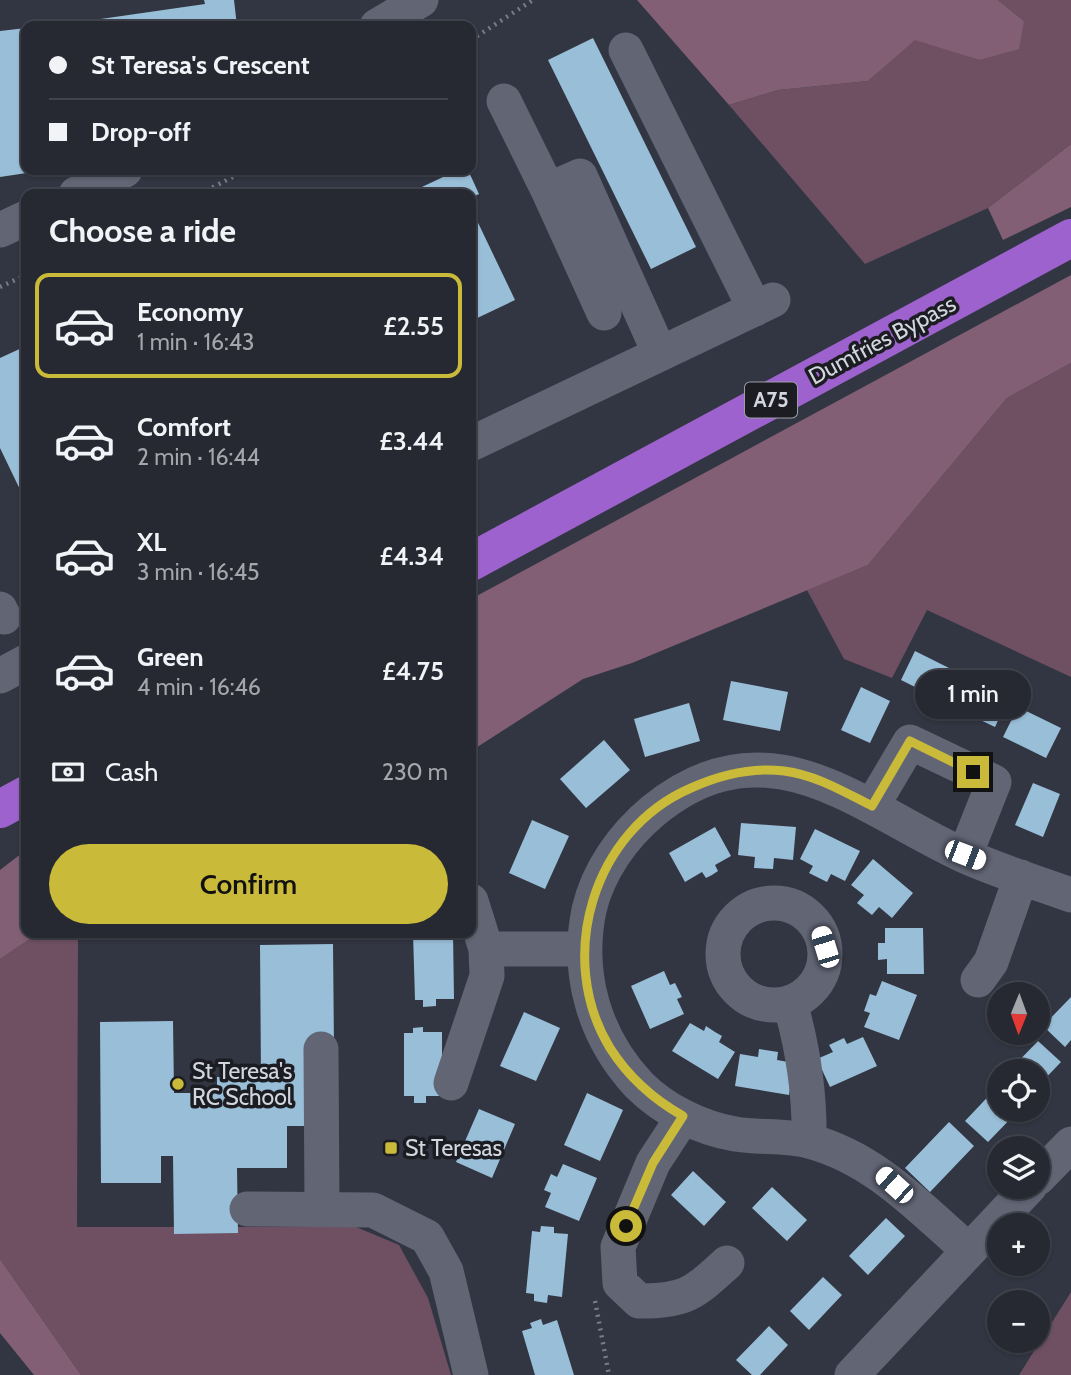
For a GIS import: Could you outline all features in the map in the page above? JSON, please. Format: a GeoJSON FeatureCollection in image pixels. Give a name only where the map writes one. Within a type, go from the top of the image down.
{"type":"FeatureCollection","features":[{"type":"Feature","properties":{"kind":"highway","name":"Dumfries Bypass"},"geometry":{"type":"LineString","coordinates":[[476,559],[1071,238]]}},
{"type":"Feature","properties":{"kind":"highway"},"geometry":{"type":"LineString","coordinates":[[0,809],[21,798]]}},
{"type":"Feature","properties":{"kind":"street"},"geometry":{"type":"LineString","coordinates":[[385,21],[421,0]]}},
{"type":"Feature","properties":{"kind":"street"},"geometry":{"type":"LineString","coordinates":[[476,442],[764,304],[626,50]]}},
{"type":"Feature","properties":{"kind":"street"},"geometry":{"type":"LineString","coordinates":[[504,101],[604,313]]}},
{"type":"Feature","properties":{"kind":"street"},"geometry":{"type":"LineString","coordinates":[[86,189],[115,175]]}},
{"type":"Feature","properties":{"kind":"street"},"geometry":{"type":"LineString","coordinates":[[548,190],[580,176],[660,354]]}},
{"type":"Feature","properties":{"kind":"street"},"geometry":{"type":"LineString","coordinates":[[0,230],[21,220]]}},
{"type":"Feature","properties":{"kind":"street"},"geometry":{"type":"LineString","coordinates":[[0,676],[21,665]]}},
{"type":"Feature","properties":{"kind":"street"},"geometry":{"type":"LineString","coordinates":[[872,806],[910,741],[994,782],[965,855]]}},
{"type":"Feature","properties":{"kind":"street"},"geometry":{"type":"LineString","coordinates":[[968,1250],[876,1168],[808,1141],[734,1134],[683,1116],[641,1087],[610,1047],[590,1000],[584,949],[590,905],[609,861],[641,821],[684,791],[732,774],[784,771],[819,779],[965,855],[1071,895]]}},
{"type":"Feature","properties":{"kind":"street"},"geometry":{"type":"LineString","coordinates":[[978,980],[991,962],[1021,877]]}},
{"type":"Feature","properties":{"kind":"street"},"geometry":{"type":"LineString","coordinates":[[451,1083],[485,985],[486,949],[476,917]]}},
{"type":"Feature","properties":{"kind":"street"},"geometry":{"type":"LineString","coordinates":[[486,949],[584,949]]}},
{"type":"Feature","properties":{"kind":"street"},"geometry":{"type":"LineString","coordinates":[[790,1003],[801,1040],[810,1106],[808,1141]]}},
{"type":"Feature","properties":{"kind":"street"},"geometry":{"type":"LineString","coordinates":[[321,1049],[339,1209]]}},
{"type":"Feature","properties":{"kind":"street"},"geometry":{"type":"LineString","coordinates":[[683,1116],[653,1163],[618,1247],[620,1283],[639,1301],[665,1301],[694,1293],[727,1262]]}},
{"type":"Feature","properties":{"kind":"street"},"geometry":{"type":"LineString","coordinates":[[1050,1166],[1071,1144]]}},
{"type":"Feature","properties":{"kind":"street"},"geometry":{"type":"LineString","coordinates":[[852,1375],[1017,1199]]}},
{"type":"Feature","properties":{"kind":"street"},"geometry":{"type":"LineString","coordinates":[[247,1209],[373,1210],[427,1237],[446,1271],[471,1375]]}},
{"type":"Feature","properties":{"kind":"path"},"geometry":{"type":"LineString","coordinates":[[476,37],[533,0]]}},
{"type":"Feature","properties":{"kind":"path"},"geometry":{"type":"LineString","coordinates":[[210,189],[236,175]]}},
{"type":"Feature","properties":{"kind":"path"},"geometry":{"type":"LineString","coordinates":[[0,287],[21,277]]}},
{"type":"Feature","properties":{"kind":"shaded area"},"geometry":{"type":"Polygon","coordinates":[[[637,0],[998,0],[1024,21],[1019,49],[979,60],[915,40],[868,81],[778,90],[729,105],[637,0]]]}},
{"type":"Feature","properties":{"kind":"shaded area"},"geometry":{"type":"Polygon","coordinates":[[[998,0],[1071,0],[1071,144],[988,208],[865,264],[729,105],[778,90],[868,81],[915,39],[979,60],[1024,21],[998,0]]]}},
{"type":"Feature","properties":{"kind":"shaded area"},"geometry":{"type":"Polygon","coordinates":[[[1071,144],[1071,207],[1003,240],[988,208],[1071,144]]]}},
{"type":"Feature","properties":{"kind":"shaded area"},"geometry":{"type":"Polygon","coordinates":[[[1071,275],[1071,363],[1007,398],[868,565],[632,663],[583,679],[476,748],[476,596],[1071,275]]]}},
{"type":"Feature","properties":{"kind":"shaded area"},"geometry":{"type":"Polygon","coordinates":[[[1071,363],[1071,677],[927,610],[892,678],[844,659],[807,590],[868,565],[1007,398],[1071,363]]]}},
{"type":"Feature","properties":{"kind":"shaded area"},"geometry":{"type":"Polygon","coordinates":[[[21,854],[21,938],[32,938],[0,959],[0,870],[21,854]]]}},
{"type":"Feature","properties":{"kind":"shaded area"},"geometry":{"type":"Polygon","coordinates":[[[32,938],[78,938],[77,1227],[356,1227],[399,1245],[428,1298],[451,1375],[81,1375],[0,1259],[0,959],[32,938]]]}},
{"type":"Feature","properties":{"kind":"shaded area"},"geometry":{"type":"Polygon","coordinates":[[[0,1259],[81,1375],[34,1375],[0,1333],[0,1259]]]}},
{"type":"Feature","properties":{"kind":"shaded area"},"geometry":{"type":"Polygon","coordinates":[[[1071,1292],[1071,1375],[1019,1375],[1033,1353],[1050,1353],[1050,1326],[1071,1292]]]}},
{"type":"Feature","properties":{"kind":"building"},"geometry":{"type":"Polygon","coordinates":[[[204,0],[234,0],[236,21],[87,21],[205,4],[204,0]]]}},
{"type":"Feature","properties":{"kind":"building"},"geometry":{"type":"Polygon","coordinates":[[[21,29],[21,174],[0,177],[0,31],[21,29]]]}},
{"type":"Feature","properties":{"kind":"building"},"geometry":{"type":"Polygon","coordinates":[[[593,38],[696,247],[651,269],[548,60],[593,38]]]}},
{"type":"Feature","properties":{"kind":"building"},"geometry":{"type":"Polygon","coordinates":[[[447,175],[470,175],[479,194],[476,196],[476,189],[418,189],[447,175]]]}},
{"type":"Feature","properties":{"kind":"building"},"geometry":{"type":"Polygon","coordinates":[[[476,218],[515,300],[476,319],[476,218]]]}},
{"type":"Feature","properties":{"kind":"building"},"geometry":{"type":"Polygon","coordinates":[[[21,348],[21,492],[0,448],[0,358],[21,348]]]}},
{"type":"Feature","properties":{"kind":"building"},"geometry":{"type":"Polygon","coordinates":[[[915,651],[955,671],[941,700],[901,680],[915,651]]]}},
{"type":"Feature","properties":{"kind":"building"},"geometry":{"type":"Polygon","coordinates":[[[966,679],[1008,699],[995,727],[953,707],[966,679]]]}},
{"type":"Feature","properties":{"kind":"building"},"geometry":{"type":"Polygon","coordinates":[[[731,681],[788,692],[780,731],[723,720],[731,681]]]}},
{"type":"Feature","properties":{"kind":"building"},"geometry":{"type":"Polygon","coordinates":[[[861,687],[890,701],[870,743],[841,730],[861,687]]]}},
{"type":"Feature","properties":{"kind":"building"},"geometry":{"type":"Polygon","coordinates":[[[689,703],[700,741],[645,757],[634,719],[689,703]]]}},
{"type":"Feature","properties":{"kind":"building"},"geometry":{"type":"Polygon","coordinates":[[[1018,707],[1061,728],[1046,758],[1003,737],[1018,707]]]}},
{"type":"Feature","properties":{"kind":"building"},"geometry":{"type":"Polygon","coordinates":[[[604,740],[630,770],[586,808],[560,779],[604,740]]]}},
{"type":"Feature","properties":{"kind":"building"},"geometry":{"type":"Polygon","coordinates":[[[1033,783],[1060,794],[1043,837],[1015,825],[1033,783]]]}},
{"type":"Feature","properties":{"kind":"building"},"geometry":{"type":"Polygon","coordinates":[[[532,820],[569,836],[545,889],[509,873],[532,820]]]}},
{"type":"Feature","properties":{"kind":"building"},"geometry":{"type":"Polygon","coordinates":[[[741,823],[796,827],[793,860],[774,858],[773,869],[754,868],[755,857],[738,855],[741,823]]]}},
{"type":"Feature","properties":{"kind":"building"},"geometry":{"type":"Polygon","coordinates":[[[715,827],[731,856],[715,865],[718,871],[712,875],[706,878],[702,872],[685,882],[669,853],[715,827]]]}},
{"type":"Feature","properties":{"kind":"building"},"geometry":{"type":"Polygon","coordinates":[[[815,829],[860,851],[845,881],[831,874],[827,882],[809,873],[813,866],[800,859],[815,829]]]}},
{"type":"Feature","properties":{"kind":"building"},"geometry":{"type":"Polygon","coordinates":[[[873,859],[913,893],[892,918],[879,907],[872,915],[857,903],[864,895],[851,885],[873,859]]]}},
{"type":"Feature","properties":{"kind":"building"},"geometry":{"type":"Polygon","coordinates":[[[885,928],[923,928],[924,974],[887,974],[887,959],[878,960],[878,943],[885,943],[885,928]]]}},
{"type":"Feature","properties":{"kind":"building"},"geometry":{"type":"Polygon","coordinates":[[[413,938],[453,938],[454,999],[436,999],[436,1006],[423,1007],[423,1000],[415,1000],[413,938]]]}},
{"type":"Feature","properties":{"kind":"building"},"geometry":{"type":"Polygon","coordinates":[[[333,944],[334,1049],[309,1126],[287,1126],[287,1168],[237,1168],[238,1233],[174,1234],[173,1156],[161,1156],[161,1183],[101,1183],[100,1022],[173,1021],[174,1093],[217,1093],[217,1077],[261,1077],[260,945],[333,944]]]}},
{"type":"Feature","properties":{"kind":"building"},"geometry":{"type":"Polygon","coordinates":[[[664,971],[670,985],[675,983],[682,997],[677,999],[684,1014],[650,1029],[631,986],[664,971]]]}},
{"type":"Feature","properties":{"kind":"building"},"geometry":{"type":"Polygon","coordinates":[[[882,981],[917,995],[899,1040],[864,1027],[870,1013],[864,1011],[870,994],[876,996],[882,981]]]}},
{"type":"Feature","properties":{"kind":"building"},"geometry":{"type":"Polygon","coordinates":[[[1071,997],[1071,1040],[1065,1047],[1050,1033],[1050,1019],[1071,997]]]}},
{"type":"Feature","properties":{"kind":"building"},"geometry":{"type":"Polygon","coordinates":[[[524,1012],[560,1028],[536,1081],[500,1066],[524,1012]]]}},
{"type":"Feature","properties":{"kind":"building"},"geometry":{"type":"Polygon","coordinates":[[[690,1023],[704,1031],[706,1026],[722,1036],[719,1042],[735,1052],[718,1079],[672,1051],[690,1023]]]}},
{"type":"Feature","properties":{"kind":"building"},"geometry":{"type":"Polygon","coordinates":[[[423,1027],[423,1032],[442,1032],[442,1096],[426,1096],[426,1103],[414,1103],[414,1096],[404,1096],[404,1033],[413,1033],[413,1028],[423,1027]]]}},
{"type":"Feature","properties":{"kind":"building"},"geometry":{"type":"Polygon","coordinates":[[[863,1037],[877,1066],[830,1087],[817,1059],[833,1052],[829,1045],[844,1038],[847,1044],[863,1037]]]}},
{"type":"Feature","properties":{"kind":"building"},"geometry":{"type":"Polygon","coordinates":[[[1034,1045],[1042,1045],[1061,1062],[1050,1073],[1050,1059],[1021,1059],[1034,1045]]]}},
{"type":"Feature","properties":{"kind":"building"},"geometry":{"type":"Polygon","coordinates":[[[759,1049],[778,1052],[777,1060],[794,1063],[789,1095],[735,1086],[740,1054],[758,1057],[759,1049]]]}},
{"type":"Feature","properties":{"kind":"building"},"geometry":{"type":"Polygon","coordinates":[[[587,1093],[623,1110],[600,1161],[564,1145],[587,1093]]]}},
{"type":"Feature","properties":{"kind":"building"},"geometry":{"type":"Polygon","coordinates":[[[987,1098],[987,1122],[1007,1122],[994,1136],[987,1136],[987,1141],[965,1121],[987,1098]]]}},
{"type":"Feature","properties":{"kind":"building"},"geometry":{"type":"Polygon","coordinates":[[[479,1109],[515,1124],[492,1178],[456,1162],[479,1109]]]}},
{"type":"Feature","properties":{"kind":"building"},"geometry":{"type":"Polygon","coordinates":[[[949,1122],[974,1146],[930,1192],[905,1168],[949,1122]]]}},
{"type":"Feature","properties":{"kind":"building"},"geometry":{"type":"Polygon","coordinates":[[[563,1164],[597,1178],[579,1221],[545,1207],[551,1193],[544,1190],[551,1174],[557,1177],[563,1164]]]}},
{"type":"Feature","properties":{"kind":"building"},"geometry":{"type":"Polygon","coordinates":[[[693,1171],[726,1202],[704,1226],[671,1195],[693,1171]]]}},
{"type":"Feature","properties":{"kind":"building"},"geometry":{"type":"Polygon","coordinates":[[[772,1187],[807,1220],[787,1241],[752,1208],[772,1187]]]}},
{"type":"Feature","properties":{"kind":"building"},"geometry":{"type":"Polygon","coordinates":[[[886,1218],[905,1236],[868,1275],[849,1256],[886,1218]]]}},
{"type":"Feature","properties":{"kind":"building"},"geometry":{"type":"Polygon","coordinates":[[[541,1226],[554,1227],[554,1233],[568,1234],[562,1297],[548,1295],[547,1303],[534,1301],[534,1294],[526,1293],[532,1231],[540,1232],[541,1226]]]}},
{"type":"Feature","properties":{"kind":"building"},"geometry":{"type":"Polygon","coordinates":[[[823,1277],[842,1295],[809,1330],[790,1311],[823,1277]]]}},
{"type":"Feature","properties":{"kind":"building"},"geometry":{"type":"Polygon","coordinates":[[[541,1319],[543,1325],[557,1320],[574,1375],[535,1375],[522,1331],[532,1328],[530,1323],[541,1319]]]}},
{"type":"Feature","properties":{"kind":"building"},"geometry":{"type":"Polygon","coordinates":[[[769,1326],[788,1345],[760,1375],[752,1375],[736,1360],[769,1326]]]}},
{"type":"Feature","properties":{"kind":"place","name":"St Teresa's RC School"},"geometry":{"type":"Point","coordinates":[178,1084]}},
{"type":"Feature","properties":{"kind":"place","name":"St Teresas"},"geometry":{"type":"Point","coordinates":[391,1148]}},
{"type":"Feature","properties":{"kind":"route"},"geometry":{"type":"LineString","coordinates":[[626,1226],[653,1163],[683,1116],[641,1087],[624,1068],[598,1024],[590,1000],[584,949],[590,905],[609,861],[624,840],[661,804],[707,780],[732,774],[784,771],[819,779],[872,806],[910,741],[973,772]]}}]}
